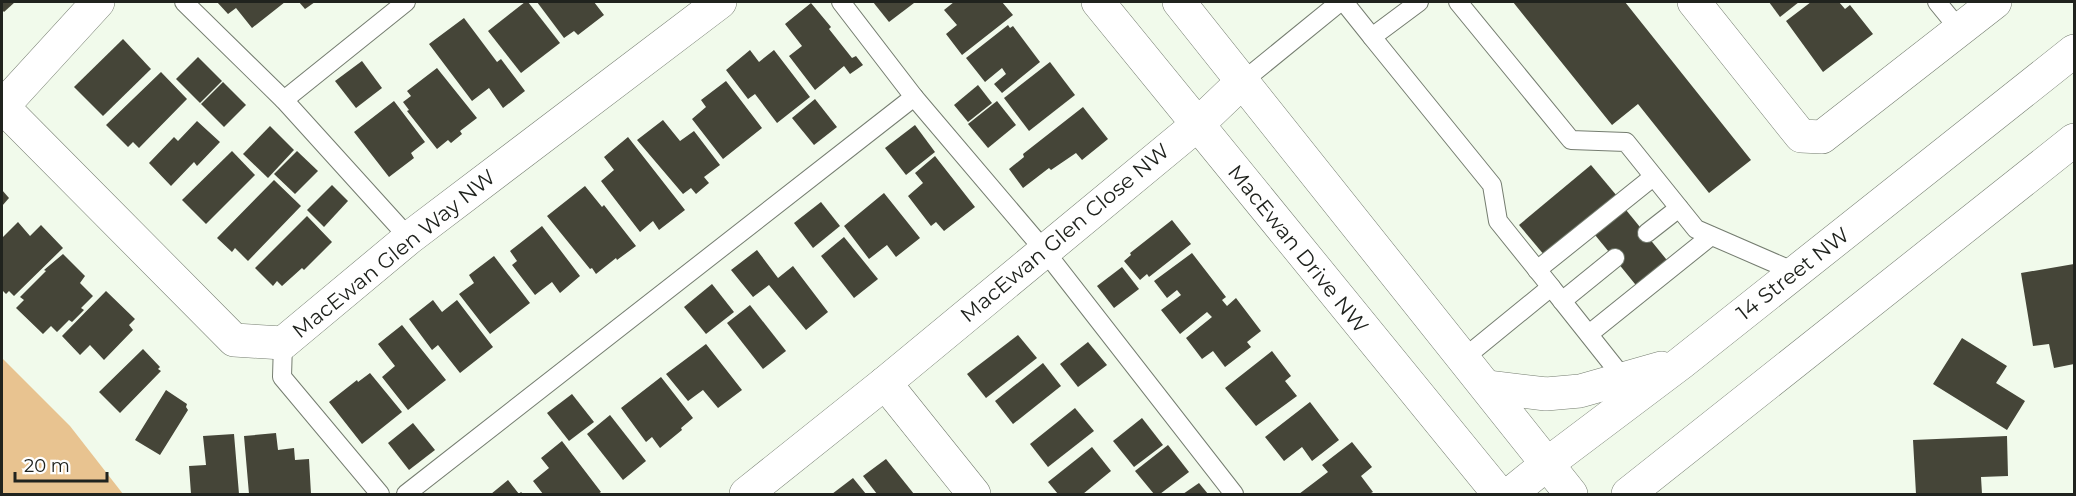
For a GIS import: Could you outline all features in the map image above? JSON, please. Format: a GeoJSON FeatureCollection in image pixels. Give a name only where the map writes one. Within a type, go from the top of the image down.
{"type":"FeatureCollection","features":[{"type":"Feature","properties":{"kind":"street"},"geometry":{"type":"LineString","coordinates":[[2,107],[98,2]]}},
{"type":"Feature","properties":{"kind":"street","name":"MacEwan Glen Way NW"},"geometry":{"type":"LineString","coordinates":[[2,107],[234,340],[283,343],[409,238],[720,2]]}},
{"type":"Feature","properties":{"kind":"street","name":"MacEwan Drive NW"},"geometry":{"type":"LineString","coordinates":[[1098,2],[1499,495]]}},
{"type":"Feature","properties":{"kind":"street"},"geometry":{"type":"LineString","coordinates":[[1179,2],[1571,495]]}},
{"type":"Feature","properties":{"kind":"street"},"geometry":{"type":"LineString","coordinates":[[1694,2],[1801,136],[1822,137],[1995,2]]}},
{"type":"Feature","properties":{"kind":"street","name":"14 Street NW"},"geometry":{"type":"LineString","coordinates":[[1510,495],[1547,464],[1681,363],[2074,51]]}},
{"type":"Feature","properties":{"kind":"street","name":"MacEwan Glen Close NW"},"geometry":{"type":"LineString","coordinates":[[746,495],[1197,125],[1243,81]]}},
{"type":"Feature","properties":{"kind":"street"},"geometry":{"type":"LineString","coordinates":[[1628,495],[2074,140]]}},
{"type":"Feature","properties":{"kind":"street"},"geometry":{"type":"LineString","coordinates":[[1487,387],[1546,394],[1580,391],[1681,363]]}},
{"type":"Feature","properties":{"kind":"street"},"geometry":{"type":"LineString","coordinates":[[885,383],[974,495]]}},
{"type":"Feature","properties":{"kind":"lane"},"geometry":{"type":"LineString","coordinates":[[184,2],[284,100],[409,238]]}},
{"type":"Feature","properties":{"kind":"lane"},"geometry":{"type":"LineString","coordinates":[[284,100],[406,2]]}},
{"type":"Feature","properties":{"kind":"lane"},"geometry":{"type":"LineString","coordinates":[[841,2],[914,97],[1044,250],[1234,495]]}},
{"type":"Feature","properties":{"kind":"lane"},"geometry":{"type":"LineString","coordinates":[[1243,81],[1342,2],[1492,185],[1498,221],[1624,379]]}},
{"type":"Feature","properties":{"kind":"lane"},"geometry":{"type":"LineString","coordinates":[[1372,37],[1419,2]]}},
{"type":"Feature","properties":{"kind":"lane"},"geometry":{"type":"LineString","coordinates":[[1458,2],[1571,140],[1626,142],[1696,229],[1796,272]]}},
{"type":"Feature","properties":{"kind":"lane"},"geometry":{"type":"LineString","coordinates":[[1937,2],[1959,29]]}},
{"type":"Feature","properties":{"kind":"lane"},"geometry":{"type":"LineString","coordinates":[[406,495],[914,97]]}},
{"type":"Feature","properties":{"kind":"lane"},"geometry":{"type":"LineString","coordinates":[[1537,270],[1653,177]]}},
{"type":"Feature","properties":{"kind":"lane"},"geometry":{"type":"LineString","coordinates":[[1647,233],[1678,208]]}},
{"type":"Feature","properties":{"kind":"lane"},"geometry":{"type":"LineString","coordinates":[[1589,334],[1711,236]]}},
{"type":"Feature","properties":{"kind":"lane"},"geometry":{"type":"LineString","coordinates":[[1464,358],[1556,294],[1615,258]]}},
{"type":"Feature","properties":{"kind":"lane"},"geometry":{"type":"LineString","coordinates":[[283,343],[282,376],[380,495]]}},
{"type":"Feature","properties":{"kind":"shaded area"},"geometry":{"type":"Polygon","coordinates":[[[2,358],[70,426],[123,494],[2,494],[2,358]]]}},
{"type":"Feature","properties":{"kind":"building"},"geometry":{"type":"Polygon","coordinates":[[[2,2],[15,2],[4,12],[2,2]]]}},
{"type":"Feature","properties":{"kind":"building"},"geometry":{"type":"Polygon","coordinates":[[[217,2],[285,2],[252,28],[236,8],[228,14],[217,2]]]}},
{"type":"Feature","properties":{"kind":"building"},"geometry":{"type":"Polygon","coordinates":[[[299,2],[315,2],[305,9],[299,2]]]}},
{"type":"Feature","properties":{"kind":"building"},"geometry":{"type":"Polygon","coordinates":[[[528,2],[560,43],[521,73],[488,31],[528,2]]]}},
{"type":"Feature","properties":{"kind":"building"},"geometry":{"type":"Polygon","coordinates":[[[537,2],[594,2],[604,15],[578,35],[574,31],[564,38],[537,2]]]}},
{"type":"Feature","properties":{"kind":"building"},"geometry":{"type":"Polygon","coordinates":[[[873,2],[913,2],[914,3],[889,22],[873,2]]]}},
{"type":"Feature","properties":{"kind":"building"},"geometry":{"type":"Polygon","coordinates":[[[954,2],[1002,2],[1013,15],[962,55],[946,34],[957,25],[944,10],[954,2]]]}},
{"type":"Feature","properties":{"kind":"building"},"geometry":{"type":"Polygon","coordinates":[[[1513,2],[1625,2],[1751,160],[1709,193],[1638,104],[1612,125],[1513,2]]]}},
{"type":"Feature","properties":{"kind":"building"},"geometry":{"type":"Polygon","coordinates":[[[1769,2],[1799,2],[1780,17],[1769,2]]]}},
{"type":"Feature","properties":{"kind":"building"},"geometry":{"type":"Polygon","coordinates":[[[1811,2],[1839,2],[1845,9],[1850,5],[1873,34],[1823,72],[1786,21],[1811,2]]]}},
{"type":"Feature","properties":{"kind":"building"},"geometry":{"type":"Polygon","coordinates":[[[811,3],[852,58],[856,56],[863,65],[850,74],[844,66],[815,90],[789,56],[802,46],[785,24],[811,3]]]}},
{"type":"Feature","properties":{"kind":"building"},"geometry":{"type":"Polygon","coordinates":[[[464,18],[497,62],[501,59],[525,91],[503,108],[489,88],[472,101],[429,44],[464,18]]]}},
{"type":"Feature","properties":{"kind":"building"},"geometry":{"type":"Polygon","coordinates":[[[1008,25],[1010,28],[1013,26],[1040,62],[1002,93],[994,84],[1006,74],[1002,68],[985,82],[966,58],[1008,25]]]}},
{"type":"Feature","properties":{"kind":"building"},"geometry":{"type":"Polygon","coordinates":[[[123,39],[151,69],[103,116],[74,87],[123,39]]]}},
{"type":"Feature","properties":{"kind":"building"},"geometry":{"type":"Polygon","coordinates":[[[750,50],[759,62],[774,50],[810,97],[777,123],[755,94],[748,99],[726,70],[750,50]]]}},
{"type":"Feature","properties":{"kind":"building"},"geometry":{"type":"Polygon","coordinates":[[[198,57],[222,81],[200,103],[176,79],[198,57]]]}},
{"type":"Feature","properties":{"kind":"building"},"geometry":{"type":"Polygon","coordinates":[[[362,61],[382,88],[356,108],[335,81],[362,61]]]}},
{"type":"Feature","properties":{"kind":"building"},"geometry":{"type":"Polygon","coordinates":[[[1050,62],[1075,95],[1029,131],[1004,98],[1050,62]]]}},
{"type":"Feature","properties":{"kind":"building"},"geometry":{"type":"Polygon","coordinates":[[[437,68],[477,118],[460,131],[462,134],[451,143],[448,140],[437,149],[407,111],[409,110],[403,102],[411,96],[407,91],[437,68]]]}},
{"type":"Feature","properties":{"kind":"building"},"geometry":{"type":"Polygon","coordinates":[[[161,72],[187,99],[139,148],[133,142],[128,147],[106,125],[161,72]]]}},
{"type":"Feature","properties":{"kind":"building"},"geometry":{"type":"Polygon","coordinates":[[[726,81],[762,128],[723,159],[692,119],[706,107],[701,100],[726,81]]]}},
{"type":"Feature","properties":{"kind":"building"},"geometry":{"type":"Polygon","coordinates":[[[223,82],[246,105],[224,127],[201,104],[223,82]]]}},
{"type":"Feature","properties":{"kind":"building"},"geometry":{"type":"Polygon","coordinates":[[[978,85],[992,103],[968,122],[954,105],[978,85]]]}},
{"type":"Feature","properties":{"kind":"building"},"geometry":{"type":"Polygon","coordinates":[[[815,99],[837,127],[814,145],[792,118],[815,99]]]}},
{"type":"Feature","properties":{"kind":"building"},"geometry":{"type":"Polygon","coordinates":[[[394,101],[425,142],[411,153],[414,158],[389,177],[354,132],[394,101]]]}},
{"type":"Feature","properties":{"kind":"building"},"geometry":{"type":"Polygon","coordinates":[[[997,101],[1016,125],[988,148],[968,124],[997,101]]]}},
{"type":"Feature","properties":{"kind":"building"},"geometry":{"type":"Polygon","coordinates":[[[1083,107],[1108,139],[1082,160],[1076,153],[1051,170],[1049,168],[1023,188],[1009,169],[1024,157],[1023,154],[1083,107]]]}},
{"type":"Feature","properties":{"kind":"building"},"geometry":{"type":"Polygon","coordinates":[[[663,120],[680,141],[694,131],[720,165],[704,177],[709,183],[696,194],[691,188],[683,194],[637,140],[663,120]]]}},
{"type":"Feature","properties":{"kind":"building"},"geometry":{"type":"Polygon","coordinates":[[[197,121],[220,142],[197,166],[194,162],[171,186],[149,163],[174,137],[178,141],[197,121]]]}},
{"type":"Feature","properties":{"kind":"building"},"geometry":{"type":"Polygon","coordinates":[[[915,125],[935,152],[906,175],[885,148],[915,125]]]}},
{"type":"Feature","properties":{"kind":"building"},"geometry":{"type":"Polygon","coordinates":[[[270,126],[294,150],[268,178],[243,154],[270,126]]]}},
{"type":"Feature","properties":{"kind":"building"},"geometry":{"type":"Polygon","coordinates":[[[628,137],[685,210],[659,230],[653,221],[640,232],[601,181],[614,170],[604,157],[628,137]]]}},
{"type":"Feature","properties":{"kind":"building"},"geometry":{"type":"Polygon","coordinates":[[[232,151],[255,175],[206,224],[182,200],[232,151]]]}},
{"type":"Feature","properties":{"kind":"building"},"geometry":{"type":"Polygon","coordinates":[[[297,151],[318,171],[295,194],[274,174],[297,151]]]}},
{"type":"Feature","properties":{"kind":"building"},"geometry":{"type":"Polygon","coordinates":[[[935,156],[975,207],[944,231],[936,222],[931,226],[908,196],[923,183],[915,173],[935,156]]]}},
{"type":"Feature","properties":{"kind":"building"},"geometry":{"type":"Polygon","coordinates":[[[1591,165],[1617,196],[1545,256],[1519,225],[1591,165]]]}},
{"type":"Feature","properties":{"kind":"building"},"geometry":{"type":"Polygon","coordinates":[[[274,180],[301,206],[248,261],[235,248],[232,252],[217,238],[274,180]]]}},
{"type":"Feature","properties":{"kind":"building"},"geometry":{"type":"Polygon","coordinates":[[[332,185],[348,201],[324,227],[307,210],[332,185]]]}},
{"type":"Feature","properties":{"kind":"building"},"geometry":{"type":"Polygon","coordinates":[[[585,186],[602,207],[604,205],[636,246],[596,274],[547,216],[585,186]]]}},
{"type":"Feature","properties":{"kind":"building"},"geometry":{"type":"Polygon","coordinates":[[[2,190],[9,198],[2,206],[2,190]]]}},
{"type":"Feature","properties":{"kind":"building"},"geometry":{"type":"Polygon","coordinates":[[[884,193],[920,238],[896,257],[887,245],[869,259],[844,226],[884,193]]]}},
{"type":"Feature","properties":{"kind":"building"},"geometry":{"type":"Polygon","coordinates":[[[821,202],[840,226],[813,248],[794,223],[821,202]]]}},
{"type":"Feature","properties":{"kind":"building"},"geometry":{"type":"Polygon","coordinates":[[[1622,205],[1675,270],[1644,295],[1591,230],[1622,205]]]}},
{"type":"Feature","properties":{"kind":"building"},"geometry":{"type":"Polygon","coordinates":[[[307,216],[332,242],[304,270],[302,268],[282,286],[277,281],[273,286],[255,268],[307,216]]]}},
{"type":"Feature","properties":{"kind":"building"},"geometry":{"type":"Polygon","coordinates":[[[1172,220],[1191,244],[1149,277],[1147,274],[1140,280],[1124,261],[1131,255],[1130,253],[1172,220]]]}},
{"type":"Feature","properties":{"kind":"building"},"geometry":{"type":"Polygon","coordinates":[[[18,222],[30,236],[41,225],[63,248],[14,296],[9,291],[6,294],[2,290],[2,238],[18,222]]]}},
{"type":"Feature","properties":{"kind":"building"},"geometry":{"type":"Polygon","coordinates":[[[542,226],[580,276],[560,293],[552,282],[535,295],[512,265],[517,261],[510,251],[542,226]]]}},
{"type":"Feature","properties":{"kind":"building"},"geometry":{"type":"Polygon","coordinates":[[[844,237],[878,279],[854,298],[821,256],[844,237]]]}},
{"type":"Feature","properties":{"kind":"building"},"geometry":{"type":"Polygon","coordinates":[[[757,250],[778,278],[793,266],[828,312],[806,330],[769,285],[753,297],[731,270],[757,250]]]}},
{"type":"Feature","properties":{"kind":"building"},"geometry":{"type":"Polygon","coordinates":[[[1192,253],[1226,297],[1222,300],[1227,306],[1236,298],[1261,331],[1247,342],[1251,347],[1225,367],[1213,351],[1202,359],[1186,338],[1212,317],[1207,312],[1180,334],[1161,310],[1181,295],[1177,290],[1167,298],[1154,281],[1192,253]]]}},
{"type":"Feature","properties":{"kind":"building"},"geometry":{"type":"Polygon","coordinates":[[[63,254],[85,276],[80,283],[93,296],[72,322],[69,320],[57,332],[51,326],[43,334],[16,308],[24,300],[20,297],[46,271],[44,270],[63,254]]]}},
{"type":"Feature","properties":{"kind":"building"},"geometry":{"type":"Polygon","coordinates":[[[494,256],[530,303],[490,334],[459,294],[474,283],[469,275],[494,256]]]}},
{"type":"Feature","properties":{"kind":"building"},"geometry":{"type":"Polygon","coordinates":[[[2074,264],[2074,364],[2054,368],[2049,344],[2033,346],[2021,273],[2074,264]]]}},
{"type":"Feature","properties":{"kind":"building"},"geometry":{"type":"Polygon","coordinates":[[[1122,267],[1139,289],[1114,308],[1097,286],[1122,267]]]}},
{"type":"Feature","properties":{"kind":"building"},"geometry":{"type":"Polygon","coordinates":[[[712,284],[734,312],[706,334],[684,307],[712,284]]]}},
{"type":"Feature","properties":{"kind":"building"},"geometry":{"type":"Polygon","coordinates":[[[106,291],[135,319],[129,325],[133,330],[104,360],[90,345],[80,355],[62,336],[106,291]]]}},
{"type":"Feature","properties":{"kind":"building"},"geometry":{"type":"Polygon","coordinates":[[[433,300],[442,312],[457,300],[493,347],[460,373],[438,345],[432,350],[409,319],[433,300]]]}},
{"type":"Feature","properties":{"kind":"building"},"geometry":{"type":"Polygon","coordinates":[[[750,305],[786,351],[763,369],[727,323],[750,305]]]}},
{"type":"Feature","properties":{"kind":"building"},"geometry":{"type":"Polygon","coordinates":[[[402,325],[446,380],[408,410],[382,377],[395,366],[378,344],[402,325]]]}},
{"type":"Feature","properties":{"kind":"building"},"geometry":{"type":"Polygon","coordinates":[[[1018,335],[1037,358],[986,398],[967,374],[1018,335]]]}},
{"type":"Feature","properties":{"kind":"building"},"geometry":{"type":"Polygon","coordinates":[[[1962,338],[2007,366],[1996,383],[2025,401],[2007,430],[1933,384],[1962,338]]]}},
{"type":"Feature","properties":{"kind":"building"},"geometry":{"type":"Polygon","coordinates":[[[1088,342],[1107,365],[1078,387],[1060,364],[1088,342]]]}},
{"type":"Feature","properties":{"kind":"building"},"geometry":{"type":"Polygon","coordinates":[[[706,344],[742,390],[718,408],[703,390],[688,401],[666,374],[706,344]]]}},
{"type":"Feature","properties":{"kind":"building"},"geometry":{"type":"Polygon","coordinates":[[[143,349],[161,371],[120,413],[99,392],[143,349]]]}},
{"type":"Feature","properties":{"kind":"building"},"geometry":{"type":"Polygon","coordinates":[[[1272,351],[1291,376],[1285,381],[1297,396],[1256,426],[1225,388],[1272,351]]]}},
{"type":"Feature","properties":{"kind":"building"},"geometry":{"type":"Polygon","coordinates":[[[1043,363],[1061,386],[1013,424],[995,401],[1043,363]]]}},
{"type":"Feature","properties":{"kind":"building"},"geometry":{"type":"Polygon","coordinates":[[[370,373],[402,412],[362,444],[329,402],[370,373]]]}},
{"type":"Feature","properties":{"kind":"building"},"geometry":{"type":"Polygon","coordinates":[[[661,377],[693,418],[660,448],[652,437],[646,442],[621,408],[661,377]]]}},
{"type":"Feature","properties":{"kind":"building"},"geometry":{"type":"Polygon","coordinates":[[[166,390],[187,404],[188,410],[160,455],[135,440],[166,390]]]}},
{"type":"Feature","properties":{"kind":"building"},"geometry":{"type":"Polygon","coordinates":[[[572,394],[594,422],[569,441],[547,413],[572,394]]]}},
{"type":"Feature","properties":{"kind":"building"},"geometry":{"type":"Polygon","coordinates":[[[1310,402],[1339,440],[1312,461],[1302,447],[1284,461],[1265,437],[1310,402]]]}},
{"type":"Feature","properties":{"kind":"building"},"geometry":{"type":"Polygon","coordinates":[[[1075,408],[1094,431],[1048,467],[1030,444],[1075,408]]]}},
{"type":"Feature","properties":{"kind":"building"},"geometry":{"type":"Polygon","coordinates":[[[610,415],[646,461],[623,480],[587,434],[610,415]]]}},
{"type":"Feature","properties":{"kind":"building"},"geometry":{"type":"Polygon","coordinates":[[[1142,418],[1163,445],[1134,467],[1113,441],[1142,418]]]}},
{"type":"Feature","properties":{"kind":"building"},"geometry":{"type":"Polygon","coordinates":[[[413,423],[435,450],[409,470],[388,443],[413,423]]]}},
{"type":"Feature","properties":{"kind":"building"},"geometry":{"type":"Polygon","coordinates":[[[276,433],[278,450],[294,448],[295,460],[309,459],[311,494],[249,494],[244,436],[276,433]]]}},
{"type":"Feature","properties":{"kind":"building"},"geometry":{"type":"Polygon","coordinates":[[[234,434],[239,494],[191,494],[189,466],[206,465],[203,436],[234,434]]]}},
{"type":"Feature","properties":{"kind":"building"},"geometry":{"type":"Polygon","coordinates":[[[2007,436],[2008,476],[1981,477],[1982,494],[1916,494],[1913,440],[2007,436]]]}},
{"type":"Feature","properties":{"kind":"building"},"geometry":{"type":"Polygon","coordinates":[[[562,441],[601,492],[598,494],[543,494],[533,481],[549,468],[541,458],[562,441]]]}},
{"type":"Feature","properties":{"kind":"building"},"geometry":{"type":"Polygon","coordinates":[[[1352,442],[1372,467],[1361,476],[1373,492],[1369,494],[1299,494],[1328,472],[1322,465],[1352,442]]]}},
{"type":"Feature","properties":{"kind":"building"},"geometry":{"type":"Polygon","coordinates":[[[1168,445],[1189,472],[1160,494],[1154,494],[1135,471],[1168,445]]]}},
{"type":"Feature","properties":{"kind":"building"},"geometry":{"type":"Polygon","coordinates":[[[1092,447],[1111,471],[1083,494],[1058,494],[1048,482],[1092,447]]]}},
{"type":"Feature","properties":{"kind":"building"},"geometry":{"type":"Polygon","coordinates":[[[886,459],[914,494],[877,494],[863,476],[886,459]]]}},
{"type":"Feature","properties":{"kind":"building"},"geometry":{"type":"Polygon","coordinates":[[[853,478],[866,494],[832,494],[853,478]]]}},
{"type":"Feature","properties":{"kind":"building"},"geometry":{"type":"Polygon","coordinates":[[[508,480],[519,494],[491,494],[508,480]]]}},
{"type":"Feature","properties":{"kind":"building"},"geometry":{"type":"Polygon","coordinates":[[[1199,483],[1208,494],[1183,494],[1199,483]]]}}]}
